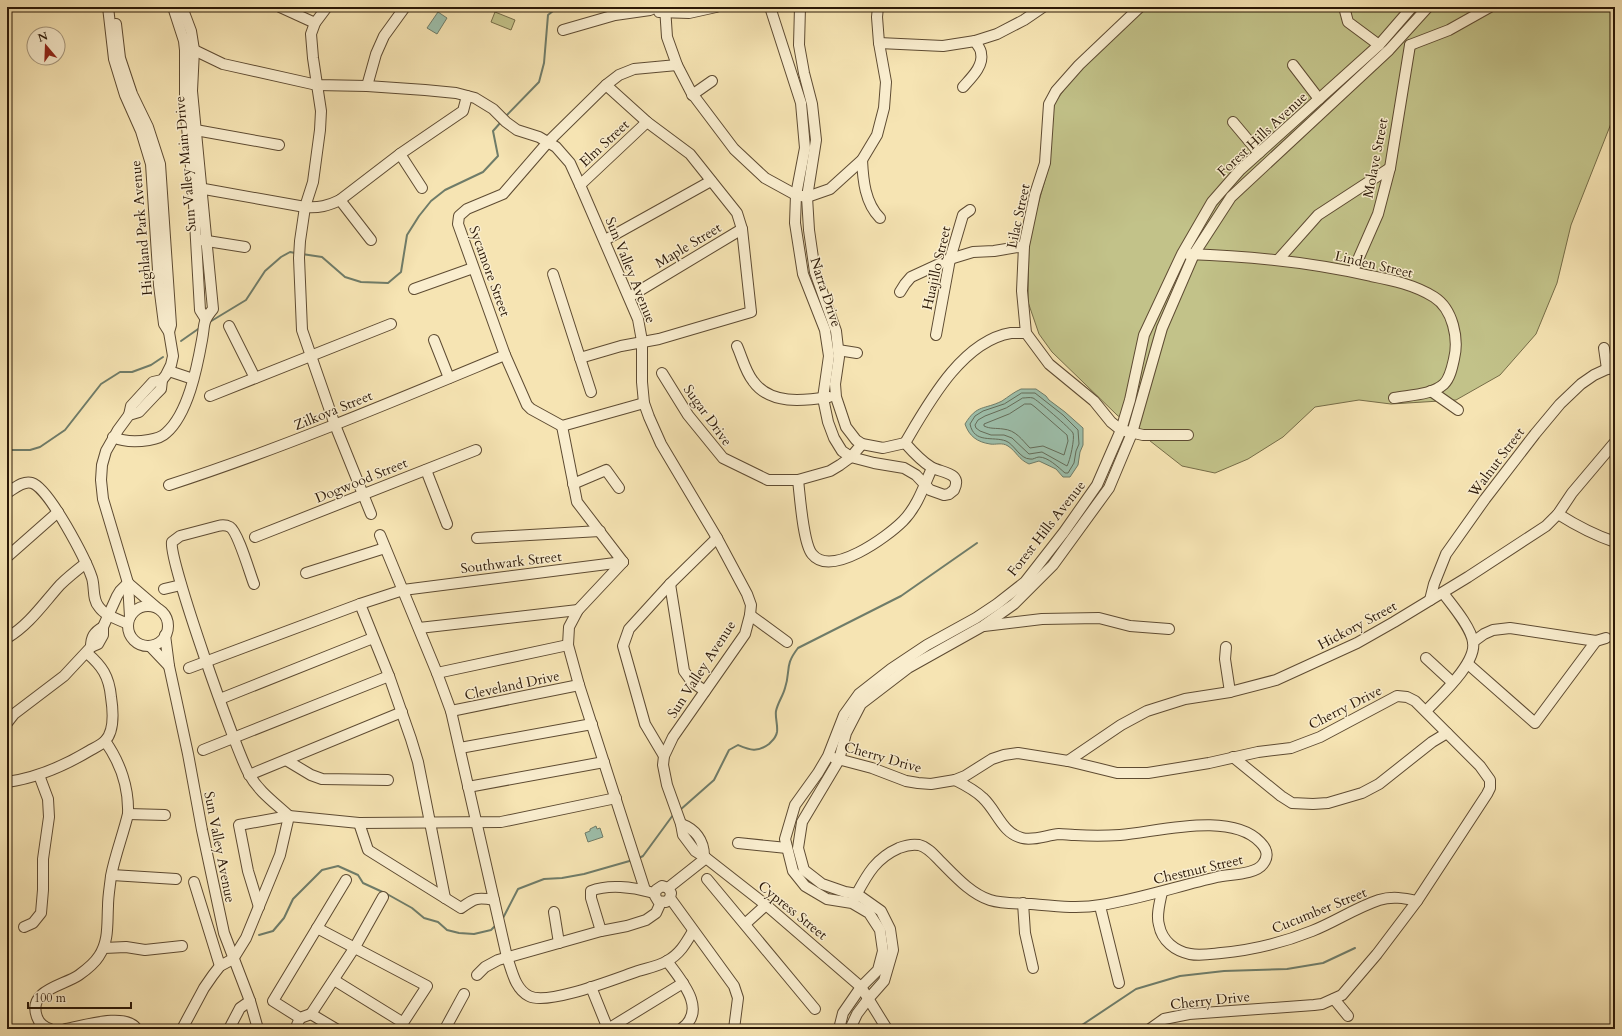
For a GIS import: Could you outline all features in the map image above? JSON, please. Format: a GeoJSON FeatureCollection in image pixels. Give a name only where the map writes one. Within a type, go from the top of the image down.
{"type":"FeatureCollection","features":[{"type":"Feature","properties":{"kind":"street","name":"Highland Park Avenue"},"geometry":{"type":"LineString","coordinates":[[108,7],[114,59],[125,95],[141,131],[152,164],[159,284],[164,324],[169,332],[173,356],[168,371],[162,380],[153,382],[144,400],[131,406],[129,416],[113,437]]}},
{"type":"Feature","properties":{"kind":"street","name":"Highland Park Avenue"},"geometry":{"type":"LineString","coordinates":[[115,7],[120,58],[132,94],[156,148],[160,164],[171,325],[169,332]]}},
{"type":"Feature","properties":{"kind":"street","name":"Sun Valley Main Drive"},"geometry":{"type":"LineString","coordinates":[[173,7],[184,41],[190,50]]}},
{"type":"Feature","properties":{"kind":"street","name":"Sun Valley Main Drive"},"geometry":{"type":"LineString","coordinates":[[113,437],[120,440],[141,441],[165,434],[180,416],[193,379],[205,320],[213,309],[206,241],[197,188],[192,130],[185,107],[191,30],[182,7]]}},
{"type":"Feature","properties":{"kind":"street"},"geometry":{"type":"LineString","coordinates":[[280,7],[315,23]]}},
{"type":"Feature","properties":{"kind":"street"},"geometry":{"type":"LineString","coordinates":[[327,7],[315,23],[311,34],[311,45],[321,111],[313,182],[305,208],[300,241],[299,258],[302,330],[335,425],[371,514]]}},
{"type":"Feature","properties":{"kind":"street"},"geometry":{"type":"LineString","coordinates":[[367,86],[376,54],[384,36],[405,7]]}},
{"type":"Feature","properties":{"kind":"street"},"geometry":{"type":"LineString","coordinates":[[563,30],[615,15],[659,9],[689,13],[716,7]]}},
{"type":"Feature","properties":{"kind":"street","name":"Narra Drive"},"geometry":{"type":"LineString","coordinates":[[770,7],[801,103],[805,148],[796,195],[795,223],[803,274],[825,330],[829,356],[823,398],[828,422],[834,438],[842,451],[851,457],[863,461],[904,468]]}},
{"type":"Feature","properties":{"kind":"street","name":"Narra Drive"},"geometry":{"type":"LineString","coordinates":[[800,7],[799,45],[812,104],[816,140],[807,197],[809,230],[815,272],[836,331],[839,357],[835,384],[836,397],[846,427],[856,440],[862,444]]}},
{"type":"Feature","properties":{"kind":"street"},"geometry":{"type":"LineString","coordinates":[[659,9],[677,65],[692,95],[734,149],[765,178],[796,195],[807,197],[830,189],[862,160],[876,136],[884,108],[886,82],[879,43],[877,17],[878,7]]}},
{"type":"Feature","properties":{"kind":"street"},"geometry":{"type":"LineString","coordinates":[[879,43],[943,46],[975,41],[997,34],[1024,20],[1043,7]]}},
{"type":"Feature","properties":{"kind":"street","name":"Lilac Street"},"geometry":{"type":"LineString","coordinates":[[1026,333],[1022,291],[1024,246],[1035,194],[1045,163],[1049,104],[1056,91],[1079,65],[1140,7]]}},
{"type":"Feature","properties":{"kind":"street"},"geometry":{"type":"LineString","coordinates":[[1344,7],[1348,22],[1379,45]]}},
{"type":"Feature","properties":{"kind":"street","name":"Forest Hills Avenue"},"geometry":{"type":"LineString","coordinates":[[850,1029],[857,1014],[884,981],[893,950],[890,929],[881,911],[854,899],[827,899],[805,886],[793,871],[786,839],[795,805],[818,773],[828,756],[844,716],[859,694],[891,669],[927,645],[976,618],[1025,582],[1064,532],[1097,485],[1121,430],[1130,400],[1144,335],[1182,254],[1212,202],[1240,170],[1379,45],[1412,7]]}},
{"type":"Feature","properties":{"kind":"street","name":"Forest Hills Avenue"},"geometry":{"type":"LineString","coordinates":[[839,1029],[843,1013],[861,987],[878,970],[883,951],[880,930],[869,913],[854,899],[845,892],[822,884],[804,870],[798,848],[802,822],[839,760],[846,733],[861,704],[908,668],[983,626],[1014,604],[1053,565],[1109,488],[1132,433],[1162,328],[1194,254],[1231,197],[1389,50],[1428,7]]}},
{"type":"Feature","properties":{"kind":"street"},"geometry":{"type":"LineString","coordinates":[[1393,30],[1410,45],[1448,30],[1490,7]]}},
{"type":"Feature","properties":{"kind":"street"},"geometry":{"type":"LineString","coordinates":[[963,87],[973,76],[980,64],[981,53],[975,41]]}},
{"type":"Feature","properties":{"kind":"street","name":"Molave Street"},"geometry":{"type":"LineString","coordinates":[[1353,272],[1378,214],[1390,168],[1410,45]]}},
{"type":"Feature","properties":{"kind":"street","name":"Sun Valley Avenue"},"geometry":{"type":"LineString","coordinates":[[190,50],[223,64],[317,85],[367,86],[433,91],[475,98],[493,109],[506,122],[517,130],[548,142],[556,147],[570,163],[605,240],[638,319],[642,341],[642,382],[644,402],[654,431],[717,538],[747,594],[751,605],[745,634],[705,691],[664,756]]}},
{"type":"Feature","properties":{"kind":"street","name":"Sycamore Street"},"geometry":{"type":"LineString","coordinates":[[562,426],[531,410],[527,405],[505,355],[473,268],[458,224],[459,216],[467,209],[502,194],[548,142],[606,85],[620,75],[634,69],[677,65]]}},
{"type":"Feature","properties":{"kind":"street"},"geometry":{"type":"LineString","coordinates":[[1293,65],[1319,99]]}},
{"type":"Feature","properties":{"kind":"street"},"geometry":{"type":"LineString","coordinates":[[692,95],[712,81]]}},
{"type":"Feature","properties":{"kind":"street"},"geometry":{"type":"LineString","coordinates":[[580,358],[621,346],[659,339],[750,312],[742,229],[737,213],[690,154],[647,122],[606,85]]}},
{"type":"Feature","properties":{"kind":"street"},"geometry":{"type":"LineString","coordinates":[[197,188],[305,208],[320,208],[340,200],[400,154],[463,111],[467,96]]}},
{"type":"Feature","properties":{"kind":"street","name":"Elm Street"},"geometry":{"type":"LineString","coordinates":[[580,185],[647,122]]}},
{"type":"Feature","properties":{"kind":"street"},"geometry":{"type":"LineString","coordinates":[[1233,122],[1259,153]]}},
{"type":"Feature","properties":{"kind":"street"},"geometry":{"type":"LineString","coordinates":[[192,130],[279,145]]}},
{"type":"Feature","properties":{"kind":"street"},"geometry":{"type":"LineString","coordinates":[[400,154],[422,188]]}},
{"type":"Feature","properties":{"kind":"street"},"geometry":{"type":"LineString","coordinates":[[862,160],[863,180],[866,193],[872,210],[880,218]]}},
{"type":"Feature","properties":{"kind":"street"},"geometry":{"type":"LineString","coordinates":[[1278,260],[1318,215],[1390,168]]}},
{"type":"Feature","properties":{"kind":"street"},"geometry":{"type":"LineString","coordinates":[[605,240],[711,180]]}},
{"type":"Feature","properties":{"kind":"street","name":"Sun Valley Main Drive"},"geometry":{"type":"LineString","coordinates":[[197,188],[196,240],[200,310],[205,320]]}},
{"type":"Feature","properties":{"kind":"street"},"geometry":{"type":"LineString","coordinates":[[340,200],[371,240]]}},
{"type":"Feature","properties":{"kind":"street","name":"Huajillo Street"},"geometry":{"type":"LineString","coordinates":[[936,335],[950,259],[963,215],[970,210]]}},
{"type":"Feature","properties":{"kind":"street","name":"Maple Street"},"geometry":{"type":"LineString","coordinates":[[629,297],[742,229]]}},
{"type":"Feature","properties":{"kind":"street"},"geometry":{"type":"LineString","coordinates":[[196,240],[245,247]]}},
{"type":"Feature","properties":{"kind":"street"},"geometry":{"type":"LineString","coordinates":[[900,292],[911,277],[950,259],[973,252],[994,252],[1024,246]]}},
{"type":"Feature","properties":{"kind":"street","name":"Linden Street"},"geometry":{"type":"LineString","coordinates":[[1182,254],[1278,260],[1353,272],[1404,283],[1434,297],[1444,308],[1455,329],[1455,354],[1451,372],[1444,384],[1431,391],[1394,398]]}},
{"type":"Feature","properties":{"kind":"street"},"geometry":{"type":"LineString","coordinates":[[414,289],[473,268]]}},
{"type":"Feature","properties":{"kind":"street"},"geometry":{"type":"LineString","coordinates":[[553,274],[591,392]]}},
{"type":"Feature","properties":{"kind":"street"},"geometry":{"type":"LineString","coordinates":[[210,396],[391,324]]}},
{"type":"Feature","properties":{"kind":"street"},"geometry":{"type":"LineString","coordinates":[[229,326],[255,378]]}},
{"type":"Feature","properties":{"kind":"street"},"geometry":{"type":"LineString","coordinates":[[862,444],[872,447],[891,447],[905,443],[925,409],[947,378],[961,362],[976,349],[994,339],[1010,334],[1026,333],[1049,364],[1094,401],[1111,422],[1121,430],[1143,435],[1188,435]]}},
{"type":"Feature","properties":{"kind":"street"},"geometry":{"type":"LineString","coordinates":[[434,340],[449,378]]}},
{"type":"Feature","properties":{"kind":"street"},"geometry":{"type":"LineString","coordinates":[[737,346],[747,371],[753,381],[762,390],[774,397],[788,400],[836,397]]}},
{"type":"Feature","properties":{"kind":"street"},"geometry":{"type":"LineString","coordinates":[[1604,348],[1611,368]]}},
{"type":"Feature","properties":{"kind":"street"},"geometry":{"type":"LineString","coordinates":[[838,350],[857,353]]}},
{"type":"Feature","properties":{"kind":"street","name":"Zilkova Street"},"geometry":{"type":"LineString","coordinates":[[169,485],[240,461],[335,425],[505,355]]}},
{"type":"Feature","properties":{"kind":"street","name":"Walnut Street"},"geometry":{"type":"LineString","coordinates":[[1430,600],[1436,579],[1446,554],[1490,493],[1560,404],[1581,384],[1594,375],[1611,368]]}},
{"type":"Feature","properties":{"kind":"street"},"geometry":{"type":"LineString","coordinates":[[168,371],[193,379]]}},
{"type":"Feature","properties":{"kind":"street","name":"Sugar Drive"},"geometry":{"type":"LineString","coordinates":[[662,373],[688,415],[723,458],[768,480],[798,480],[830,471],[851,457],[862,444]]}},
{"type":"Feature","properties":{"kind":"street"},"geometry":{"type":"LineString","coordinates":[[1431,391],[1458,410]]}},
{"type":"Feature","properties":{"kind":"street"},"geometry":{"type":"LineString","coordinates":[[644,402],[562,426],[577,502],[623,562],[578,610],[569,627],[568,645],[579,685],[638,867],[650,892],[656,899],[666,896]]}},
{"type":"Feature","properties":{"kind":"street"},"geometry":{"type":"LineString","coordinates":[[113,437],[106,450],[102,465],[101,480],[107,514],[128,583],[128,630],[138,644],[150,646],[159,642],[166,635],[168,625],[167,619],[164,614],[128,583]]}},
{"type":"Feature","properties":{"kind":"street","name":"Hickory Street"},"geometry":{"type":"LineString","coordinates":[[1068,761],[1121,725],[1147,711],[1185,699],[1230,692],[1276,680],[1293,674],[1357,643],[1443,592],[1546,526],[1558,514],[1572,493],[1615,442]]}},
{"type":"Feature","properties":{"kind":"street"},"geometry":{"type":"LineString","coordinates":[[905,443],[913,453],[932,468],[948,473],[953,477],[956,481],[956,487],[949,494],[944,495],[936,493],[924,486],[916,476],[904,468],[913,453]]}},
{"type":"Feature","properties":{"kind":"street"},"geometry":{"type":"LineString","coordinates":[[886,465],[891,447]]}},
{"type":"Feature","properties":{"kind":"street","name":"Dogwood Street"},"geometry":{"type":"LineString","coordinates":[[255,537],[476,450]]}},
{"type":"Feature","properties":{"kind":"street"},"geometry":{"type":"LineString","coordinates":[[798,480],[808,547],[818,561],[829,562],[841,560],[866,549],[903,521],[912,509],[932,468]]}},
{"type":"Feature","properties":{"kind":"street"},"geometry":{"type":"LineString","coordinates":[[426,470],[448,524]]}},
{"type":"Feature","properties":{"kind":"street"},"geometry":{"type":"LineString","coordinates":[[573,484],[606,470],[619,488]]}},
{"type":"Feature","properties":{"kind":"street"},"geometry":{"type":"LineString","coordinates":[[7,493],[18,486],[31,483],[40,489],[58,512],[86,563],[92,578],[95,601],[108,615],[129,620]]}},
{"type":"Feature","properties":{"kind":"street"},"geometry":{"type":"LineString","coordinates":[[7,557],[58,512]]}},
{"type":"Feature","properties":{"kind":"street"},"geometry":{"type":"LineString","coordinates":[[1558,514],[1598,537],[1615,542]]}},
{"type":"Feature","properties":{"kind":"street"},"geometry":{"type":"LineString","coordinates":[[254,584],[236,536],[229,527],[224,525],[180,536],[172,542],[172,550],[181,585],[233,738],[249,775],[263,793],[289,816]]}},
{"type":"Feature","properties":{"kind":"street"},"geometry":{"type":"LineString","coordinates":[[477,538],[600,531]]}},
{"type":"Feature","properties":{"kind":"street"},"geometry":{"type":"LineString","coordinates":[[380,534],[419,628],[451,711],[507,957],[514,978],[523,992],[536,998],[548,998],[591,987],[667,961],[684,946],[693,931]]}},
{"type":"Feature","properties":{"kind":"street"},"geometry":{"type":"LineString","coordinates":[[705,857],[695,851],[681,832],[680,820],[665,774],[664,756],[645,724],[623,646],[629,629],[670,584],[717,538]]}},
{"type":"Feature","properties":{"kind":"street"},"geometry":{"type":"LineString","coordinates":[[306,573],[385,548]]}},
{"type":"Feature","properties":{"kind":"street","name":"Southwark Street"},"geometry":{"type":"LineString","coordinates":[[189,668],[360,604],[403,590],[623,562]]}},
{"type":"Feature","properties":{"kind":"street"},"geometry":{"type":"LineString","coordinates":[[7,638],[28,621],[44,605],[59,586],[86,563]]}},
{"type":"Feature","properties":{"kind":"street"},"geometry":{"type":"LineString","coordinates":[[7,723],[10,714],[64,676],[89,650],[91,640],[96,631],[103,627],[120,591],[128,583]]}},
{"type":"Feature","properties":{"kind":"street"},"geometry":{"type":"LineString","coordinates":[[670,584],[684,671],[692,682],[705,691]]}},
{"type":"Feature","properties":{"kind":"street"},"geometry":{"type":"LineString","coordinates":[[164,589],[181,585]]}},
{"type":"Feature","properties":{"kind":"street"},"geometry":{"type":"LineString","coordinates":[[1426,711],[1468,664],[1471,658],[1473,642],[1465,624],[1443,592]]}},
{"type":"Feature","properties":{"kind":"street"},"geometry":{"type":"LineString","coordinates":[[360,604],[389,676],[418,762],[428,821],[445,898]]}},
{"type":"Feature","properties":{"kind":"street"},"geometry":{"type":"LineString","coordinates":[[129,620],[138,608],[150,606],[156,607]]}},
{"type":"Feature","properties":{"kind":"street"},"geometry":{"type":"LineString","coordinates":[[419,628],[578,610]]}},
{"type":"Feature","properties":{"kind":"street"},"geometry":{"type":"LineString","coordinates":[[750,615],[787,642]]}},
{"type":"Feature","properties":{"kind":"street"},"geometry":{"type":"LineString","coordinates":[[976,618],[983,626],[1042,619],[1099,618],[1130,626],[1169,629]]}},
{"type":"Feature","properties":{"kind":"street"},"geometry":{"type":"LineString","coordinates":[[1468,664],[1535,723],[1601,640],[1510,628],[1493,630],[1484,634],[1473,642]]}},
{"type":"Feature","properties":{"kind":"street","name":"Sun Valley Avenue"},"geometry":{"type":"LineString","coordinates":[[166,635],[169,666],[224,933],[250,1001],[258,1029]]}},
{"type":"Feature","properties":{"kind":"street"},"geometry":{"type":"LineString","coordinates":[[220,699],[373,638]]}},
{"type":"Feature","properties":{"kind":"street"},"geometry":{"type":"LineString","coordinates":[[437,673],[568,645]]}},
{"type":"Feature","properties":{"kind":"street"},"geometry":{"type":"LineString","coordinates":[[150,646],[169,666]]}},
{"type":"Feature","properties":{"kind":"street"},"geometry":{"type":"LineString","coordinates":[[1226,647],[1225,659],[1230,692]]}},
{"type":"Feature","properties":{"kind":"street"},"geometry":{"type":"LineString","coordinates":[[7,782],[39,775],[74,760],[105,741],[112,725],[113,710],[110,686],[105,673],[89,650]]}},
{"type":"Feature","properties":{"kind":"street"},"geometry":{"type":"LineString","coordinates":[[1426,658],[1452,682]]}},
{"type":"Feature","properties":{"kind":"street"},"geometry":{"type":"LineString","coordinates":[[203,750],[389,676]]}},
{"type":"Feature","properties":{"kind":"street","name":"Cleveland Drive"},"geometry":{"type":"LineString","coordinates":[[451,711],[579,685]]}},
{"type":"Feature","properties":{"kind":"street","name":"Cherry Drive"},"geometry":{"type":"LineString","coordinates":[[828,756],[872,768],[918,784],[931,784],[955,780],[965,776],[992,759],[1004,755],[1025,754],[1068,761],[1117,773],[1148,773],[1291,748],[1320,737],[1397,696],[1407,697],[1415,701],[1480,766],[1490,780],[1490,788],[1487,794],[1417,901],[1368,965],[1342,995],[1314,1005],[1189,1014],[1164,1019],[1150,1029]]}},
{"type":"Feature","properties":{"kind":"street"},"geometry":{"type":"LineString","coordinates":[[249,775],[402,712]]}},
{"type":"Feature","properties":{"kind":"street"},"geometry":{"type":"LineString","coordinates":[[460,748],[592,724]]}},
{"type":"Feature","properties":{"kind":"street"},"geometry":{"type":"LineString","coordinates":[[1233,757],[1281,796],[1292,803],[1328,804],[1362,793],[1379,784],[1432,742],[1447,733]]}},
{"type":"Feature","properties":{"kind":"street"},"geometry":{"type":"LineString","coordinates":[[50,1029],[39,1022],[35,1011],[36,1002],[41,994],[78,976],[98,958],[104,948],[108,933],[108,901],[112,875],[129,805],[123,777],[105,741]]}},
{"type":"Feature","properties":{"kind":"street"},"geometry":{"type":"LineString","coordinates":[[286,760],[311,775],[322,779],[388,780]]}},
{"type":"Feature","properties":{"kind":"street"},"geometry":{"type":"LineString","coordinates":[[468,787],[604,762]]}},
{"type":"Feature","properties":{"kind":"street"},"geometry":{"type":"LineString","coordinates":[[24,928],[33,923],[41,913],[43,859],[49,811],[48,799],[39,775]]}},
{"type":"Feature","properties":{"kind":"street","name":"Chestnut Street"},"geometry":{"type":"LineString","coordinates":[[854,899],[868,873],[878,861],[890,852],[904,846],[918,845],[930,850],[967,887],[988,899],[1006,903],[1077,907],[1100,906],[1223,876],[1255,870],[1261,867],[1265,861],[1267,853],[1264,846],[1258,840],[1246,833],[1232,828],[1215,826],[1186,826],[1122,835],[1099,836],[1057,834],[1025,839],[1009,832],[983,798],[955,780]]}},
{"type":"Feature","properties":{"kind":"street"},"geometry":{"type":"LineString","coordinates":[[259,908],[248,871],[239,825],[289,816],[359,823],[428,821],[477,823],[501,822],[616,798]]}},
{"type":"Feature","properties":{"kind":"street"},"geometry":{"type":"LineString","coordinates":[[128,814],[165,815]]}},
{"type":"Feature","properties":{"kind":"street"},"geometry":{"type":"LineString","coordinates":[[182,1029],[204,988],[220,966],[233,959],[246,938],[280,855],[289,816]]}},
{"type":"Feature","properties":{"kind":"street"},"geometry":{"type":"LineString","coordinates":[[680,820],[696,833],[703,845],[705,857]]}},
{"type":"Feature","properties":{"kind":"street"},"geometry":{"type":"LineString","coordinates":[[359,823],[368,850],[461,908],[476,898],[481,898],[495,905]]}},
{"type":"Feature","properties":{"kind":"street"},"geometry":{"type":"LineString","coordinates":[[738,842],[787,848]]}},
{"type":"Feature","properties":{"kind":"street"},"geometry":{"type":"LineString","coordinates":[[477,975],[490,964],[507,957],[646,920],[656,913],[666,896],[705,857]]}},
{"type":"Feature","properties":{"kind":"street","name":"Cypress Street"},"geometry":{"type":"LineString","coordinates":[[705,857],[766,906],[861,987],[887,1029]]}},
{"type":"Feature","properties":{"kind":"street"},"geometry":{"type":"LineString","coordinates":[[112,875],[176,879]]}},
{"type":"Feature","properties":{"kind":"street"},"geometry":{"type":"LineString","coordinates":[[707,879],[815,1009]]}},
{"type":"Feature","properties":{"kind":"street"},"geometry":{"type":"LineString","coordinates":[[300,1018],[273,1001],[346,880]]}},
{"type":"Feature","properties":{"kind":"street"},"geometry":{"type":"LineString","coordinates":[[194,882],[220,966]]}},
{"type":"Feature","properties":{"kind":"street"},"geometry":{"type":"LineString","coordinates":[[601,931],[590,898],[591,890],[598,888],[627,887],[650,892],[662,886],[666,896],[734,986],[738,998],[734,1029]]}},
{"type":"Feature","properties":{"kind":"street","name":"Cucumber Street"},"geometry":{"type":"LineString","coordinates":[[1162,892],[1158,924],[1162,935],[1168,944],[1191,954],[1212,954],[1248,950],[1286,940],[1314,930],[1379,900],[1399,897],[1417,901]]}},
{"type":"Feature","properties":{"kind":"street"},"geometry":{"type":"LineString","coordinates":[[298,1029],[297,1025],[300,1018],[311,1014],[355,947],[383,897]]}},
{"type":"Feature","properties":{"kind":"street"},"geometry":{"type":"LineString","coordinates":[[1023,903],[1025,933],[1033,968]]}},
{"type":"Feature","properties":{"kind":"street"},"geometry":{"type":"LineString","coordinates":[[745,924],[766,906]]}},
{"type":"Feature","properties":{"kind":"street"},"geometry":{"type":"LineString","coordinates":[[1100,906],[1119,983]]}},
{"type":"Feature","properties":{"kind":"street"},"geometry":{"type":"LineString","coordinates":[[554,912],[559,943]]}},
{"type":"Feature","properties":{"kind":"street"},"geometry":{"type":"LineString","coordinates":[[317,928],[427,986],[401,1026],[334,980]]}},
{"type":"Feature","properties":{"kind":"street"},"geometry":{"type":"LineString","coordinates":[[104,948],[126,947],[145,950],[182,946]]}},
{"type":"Feature","properties":{"kind":"street"},"geometry":{"type":"LineString","coordinates":[[667,961],[691,996],[693,1006],[691,1017],[686,1026],[681,1029]]}},
{"type":"Feature","properties":{"kind":"street"},"geometry":{"type":"LineString","coordinates":[[591,987],[608,1029],[683,983]]}},
{"type":"Feature","properties":{"kind":"street"},"geometry":{"type":"LineString","coordinates":[[445,1029],[464,994]]}},
{"type":"Feature","properties":{"kind":"street"},"geometry":{"type":"LineString","coordinates":[[1334,999],[1348,1016]]}},
{"type":"Feature","properties":{"kind":"street"},"geometry":{"type":"LineString","coordinates":[[229,1029],[240,1008],[250,1001]]}},
{"type":"Feature","properties":{"kind":"street"},"geometry":{"type":"LineString","coordinates":[[311,1014],[336,1029]]}},
{"type":"Feature","properties":{"kind":"street"},"geometry":{"type":"LineString","coordinates":[[66,1029],[108,1021],[123,1020],[134,1025],[136,1029]]}},
{"type":"Feature","properties":{"kind":"green space"},"geometry":{"type":"Polygon","coordinates":[[[1146,7],[1615,7],[1615,116],[1571,225],[1557,283],[1536,334],[1500,375],[1456,400],[1391,404],[1359,400],[1315,407],[1283,437],[1248,459],[1215,473],[1182,466],[1117,415],[1052,352],[1039,334],[1028,302],[1029,236],[1049,166],[1054,104],[1080,67],[1146,7]]]}},
{"type":"Feature","properties":{"kind":"green space"},"geometry":{"type":"Polygon","coordinates":[[[495,12],[515,20],[511,30],[491,22],[495,12]]]}},
{"type":"Feature","properties":{"kind":"water"},"geometry":{"type":"Polygon","coordinates":[[[438,12],[447,18],[437,34],[427,28],[438,12]]]}},
{"type":"Feature","properties":{"kind":"water"},"geometry":{"type":"Polygon","coordinates":[[[1021,389],[1036,389],[1083,428],[1083,445],[1080,452],[1078,465],[1070,477],[1063,477],[1056,469],[1039,461],[1029,464],[1022,460],[1011,448],[1006,445],[981,442],[974,438],[969,432],[965,424],[973,413],[981,408],[1002,401],[1021,389]]]}},
{"type":"Feature","properties":{"kind":"water"},"geometry":{"type":"Polygon","coordinates":[[[596,826],[597,829],[600,828],[603,837],[588,842],[585,833],[596,826]]]}},
{"type":"Feature","properties":{"kind":"waterway"},"geometry":{"type":"LineString","coordinates":[[505,117],[539,82],[544,63],[548,15],[558,7]]}},
{"type":"Feature","properties":{"kind":"waterway"},"geometry":{"type":"LineString","coordinates":[[302,254],[322,257],[345,277],[361,282],[388,283],[401,272],[407,235],[431,201],[445,190],[483,172],[498,156],[493,131],[501,122]]}},
{"type":"Feature","properties":{"kind":"waterway"},"geometry":{"type":"LineString","coordinates":[[208,323],[246,300],[265,271],[281,257],[290,252],[295,253]]}},
{"type":"Feature","properties":{"kind":"waterway"},"geometry":{"type":"LineString","coordinates":[[181,341],[201,327]]}},
{"type":"Feature","properties":{"kind":"waterway"},"geometry":{"type":"LineString","coordinates":[[7,450],[30,450],[40,447],[65,430],[101,384],[120,372],[132,372],[151,365],[163,357]]}},
{"type":"Feature","properties":{"kind":"waterway"},"geometry":{"type":"LineString","coordinates":[[680,810],[714,780],[729,750],[738,745],[757,750],[765,747],[774,739],[777,734],[776,711],[787,682],[789,664],[798,648],[901,596],[977,543]]}},
{"type":"Feature","properties":{"kind":"waterway"},"geometry":{"type":"LineString","coordinates":[[639,858],[643,856],[673,815]]}},
{"type":"Feature","properties":{"kind":"waterway"},"geometry":{"type":"LineString","coordinates":[[503,918],[518,889],[544,879],[562,878],[584,874],[633,860]]}},
{"type":"Feature","properties":{"kind":"waterway"},"geometry":{"type":"LineString","coordinates":[[259,935],[273,931],[284,918],[293,899],[322,870],[338,866],[358,875],[363,883],[412,908],[424,918],[438,922],[447,930],[459,933],[474,934],[491,930],[496,925]]}},
{"type":"Feature","properties":{"kind":"waterway"},"geometry":{"type":"LineString","coordinates":[[1076,1029],[1136,989],[1180,976],[1224,971],[1287,969],[1323,963],[1355,948]]}}]}
